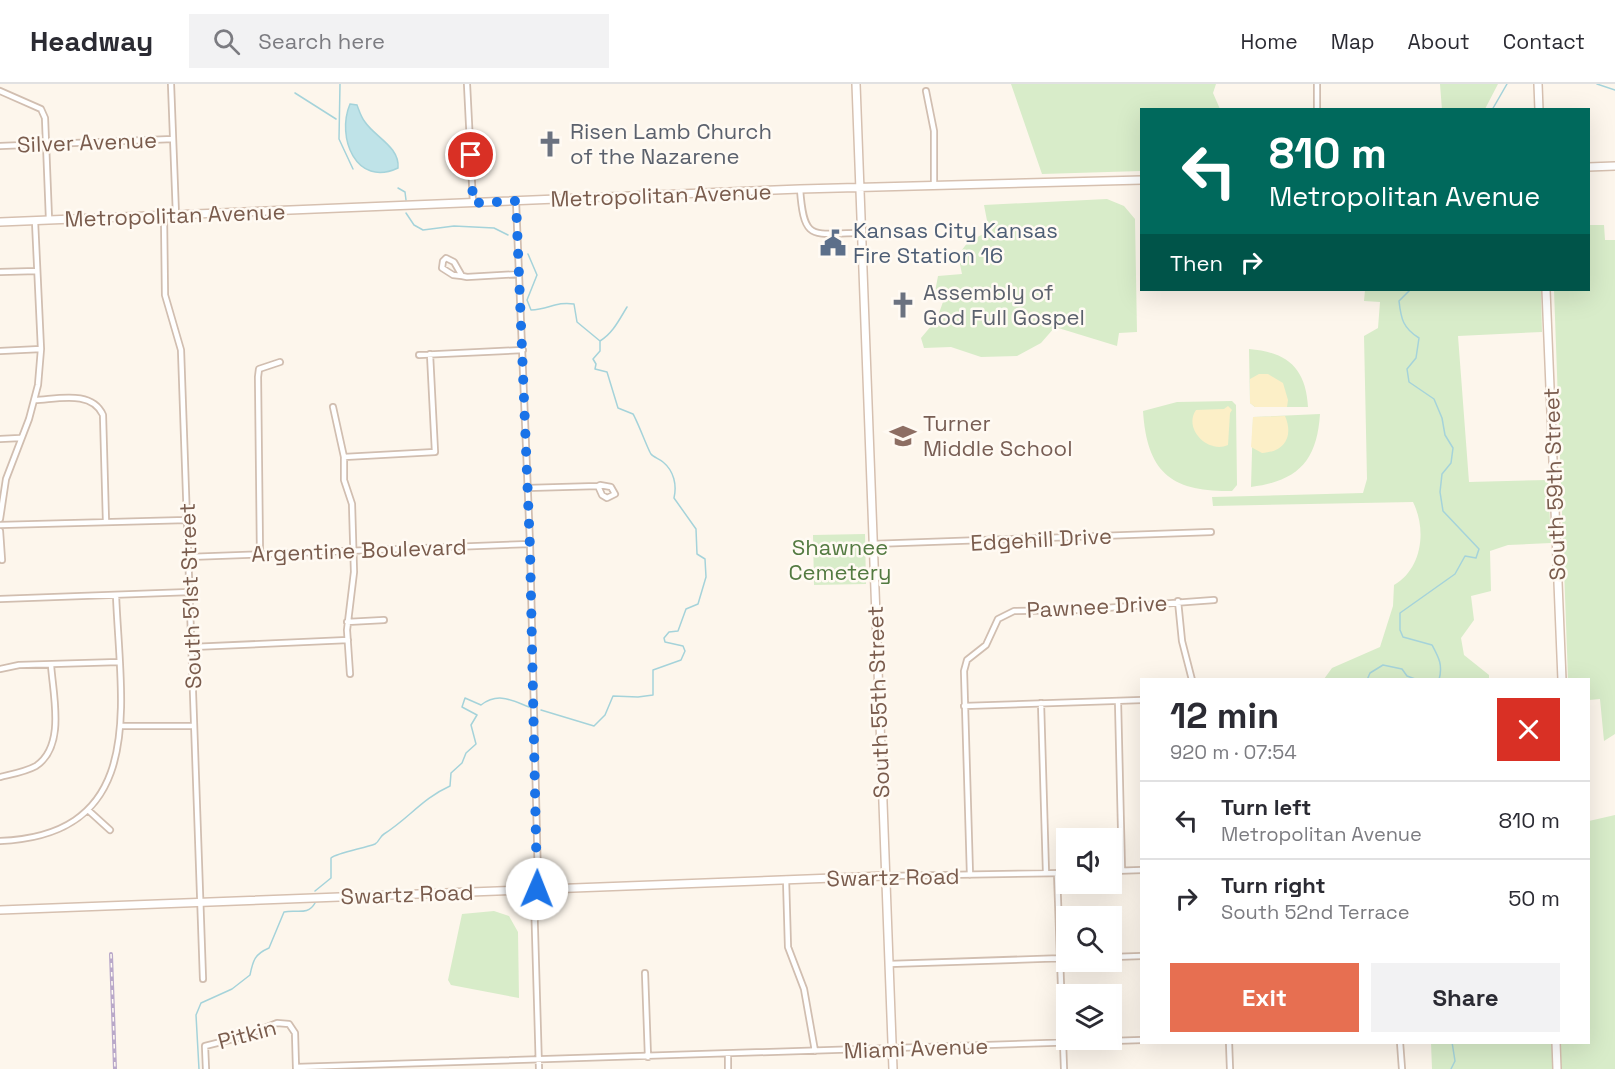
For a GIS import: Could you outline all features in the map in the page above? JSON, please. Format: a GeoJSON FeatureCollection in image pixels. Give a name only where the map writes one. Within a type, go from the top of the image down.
{"type":"FeatureCollection","features":[{"type":"Feature","properties":{"kind":"main road","name":"South 55th Street"},"geometry":{"type":"LineString","coordinates":[[856,84],[893,1069]]}},
{"type":"Feature","properties":{"kind":"main road"},"geometry":{"type":"LineString","coordinates":[[1538,84],[1539,108]]}},
{"type":"Feature","properties":{"kind":"main road"},"geometry":{"type":"LineString","coordinates":[[1590,167],[1615,166]]}},
{"type":"Feature","properties":{"kind":"main road","name":"Metropolitan Avenue"},"geometry":{"type":"LineString","coordinates":[[0,222],[934,184],[1140,180]]}},
{"type":"Feature","properties":{"kind":"main road","name":"South 59th Street"},"geometry":{"type":"LineString","coordinates":[[1546,291],[1562,678]]}},
{"type":"Feature","properties":{"kind":"main road","name":"Swartz Road"},"geometry":{"type":"LineString","coordinates":[[0,910],[885,876]]}},
{"type":"Feature","properties":{"kind":"main road"},"geometry":{"type":"LineString","coordinates":[[1556,1044],[1557,1069]]}},
{"type":"Feature","properties":{"kind":"street"},"geometry":{"type":"LineString","coordinates":[[171,84],[176,215]]}},
{"type":"Feature","properties":{"kind":"street"},"geometry":{"type":"LineString","coordinates":[[467,84],[473,203]]}},
{"type":"Feature","properties":{"kind":"street"},"geometry":{"type":"LineString","coordinates":[[1317,84],[1317,108]]}},
{"type":"Feature","properties":{"kind":"street"},"geometry":{"type":"LineString","coordinates":[[0,91],[41,109],[45,118],[49,219]]}},
{"type":"Feature","properties":{"kind":"street"},"geometry":{"type":"LineString","coordinates":[[926,91],[934,131],[934,184]]}},
{"type":"Feature","properties":{"kind":"street","name":"Silver Avenue"},"geometry":{"type":"LineString","coordinates":[[0,146],[173,139]]}},
{"type":"Feature","properties":{"kind":"street"},"geometry":{"type":"LineString","coordinates":[[800,189],[802,220],[807,228],[819,233],[861,233]]}},
{"type":"Feature","properties":{"kind":"street"},"geometry":{"type":"LineString","coordinates":[[516,201],[530,544],[537,889],[534,897],[539,1069]]}},
{"type":"Feature","properties":{"kind":"street","name":"South 51st Street"},"geometry":{"type":"LineString","coordinates":[[164,216],[165,295],[181,350],[203,979]]}},
{"type":"Feature","properties":{"kind":"street"},"geometry":{"type":"LineString","coordinates":[[0,519],[6,478],[35,400],[41,349],[35,221]]}},
{"type":"Feature","properties":{"kind":"street"},"geometry":{"type":"LineString","coordinates":[[462,276],[454,262],[446,258],[443,261],[442,268],[447,272],[462,276],[519,274]]}},
{"type":"Feature","properties":{"kind":"street"},"geometry":{"type":"LineString","coordinates":[[0,272],[37,271]]}},
{"type":"Feature","properties":{"kind":"street"},"geometry":{"type":"LineString","coordinates":[[0,351],[41,349]]}},
{"type":"Feature","properties":{"kind":"street"},"geometry":{"type":"LineString","coordinates":[[419,355],[523,350]]}},
{"type":"Feature","properties":{"kind":"street"},"geometry":{"type":"LineString","coordinates":[[344,457],[435,452],[430,354]]}},
{"type":"Feature","properties":{"kind":"street"},"geometry":{"type":"LineString","coordinates":[[260,554],[258,377],[259,369],[279,362]]}},
{"type":"Feature","properties":{"kind":"street"},"geometry":{"type":"LineString","coordinates":[[35,400],[86,398],[99,406],[103,415],[106,522]]}},
{"type":"Feature","properties":{"kind":"street"},"geometry":{"type":"LineString","coordinates":[[333,407],[344,457],[345,480],[352,504],[354,552],[347,622],[350,674]]}},
{"type":"Feature","properties":{"kind":"street"},"geometry":{"type":"LineString","coordinates":[[0,439],[20,438]]}},
{"type":"Feature","properties":{"kind":"street"},"geometry":{"type":"LineString","coordinates":[[527,488],[598,486]]}},
{"type":"Feature","properties":{"kind":"street"},"geometry":{"type":"LineString","coordinates":[[0,525],[187,520]]}},
{"type":"Feature","properties":{"kind":"street"},"geometry":{"type":"LineString","coordinates":[[0,531],[2,560]]}},
{"type":"Feature","properties":{"kind":"street","name":"Edgehill Drive"},"geometry":{"type":"LineString","coordinates":[[872,544],[1211,532]]}},
{"type":"Feature","properties":{"kind":"street","name":"Argentine Boulevard"},"geometry":{"type":"LineString","coordinates":[[188,557],[530,544]]}},
{"type":"Feature","properties":{"kind":"street"},"geometry":{"type":"LineString","coordinates":[[0,599],[190,592]]}},
{"type":"Feature","properties":{"kind":"street"},"geometry":{"type":"LineString","coordinates":[[0,841],[49,834],[75,821],[88,810],[109,779],[118,749],[121,726],[116,595]]}},
{"type":"Feature","properties":{"kind":"street","name":"Pawnee Drive"},"geometry":{"type":"LineString","coordinates":[[970,875],[963,671],[967,660],[986,645],[998,619],[1014,611],[1078,610],[1214,600]]}},
{"type":"Feature","properties":{"kind":"street"},"geometry":{"type":"LineString","coordinates":[[1178,601],[1182,641],[1191,678]]}},
{"type":"Feature","properties":{"kind":"street"},"geometry":{"type":"LineString","coordinates":[[347,622],[384,620]]}},
{"type":"Feature","properties":{"kind":"street"},"geometry":{"type":"LineString","coordinates":[[192,647],[348,640]]}},
{"type":"Feature","properties":{"kind":"street"},"geometry":{"type":"LineString","coordinates":[[0,669],[118,662]]}},
{"type":"Feature","properties":{"kind":"street"},"geometry":{"type":"LineString","coordinates":[[0,777],[36,766],[45,758],[52,745],[54,731],[51,665]]}},
{"type":"Feature","properties":{"kind":"street"},"geometry":{"type":"LineString","coordinates":[[964,706],[1140,700]]}},
{"type":"Feature","properties":{"kind":"street"},"geometry":{"type":"LineString","coordinates":[[1118,701],[1121,828]]}},
{"type":"Feature","properties":{"kind":"street"},"geometry":{"type":"LineString","coordinates":[[1041,703],[1047,873]]}},
{"type":"Feature","properties":{"kind":"street"},"geometry":{"type":"LineString","coordinates":[[121,726],[194,726]]}},
{"type":"Feature","properties":{"kind":"street"},"geometry":{"type":"LineString","coordinates":[[88,810],[110,830]]}},
{"type":"Feature","properties":{"kind":"street"},"geometry":{"type":"LineString","coordinates":[[1122,870],[1140,870]]}},
{"type":"Feature","properties":{"kind":"street","name":"Swartz Road"},"geometry":{"type":"LineString","coordinates":[[885,876],[1056,873]]}},
{"type":"Feature","properties":{"kind":"street"},"geometry":{"type":"LineString","coordinates":[[786,879],[788,947],[804,989],[815,1051]]}},
{"type":"Feature","properties":{"kind":"street"},"geometry":{"type":"LineString","coordinates":[[1122,957],[1140,956]]}},
{"type":"Feature","properties":{"kind":"street"},"geometry":{"type":"LineString","coordinates":[[889,964],[1056,958]]}},
{"type":"Feature","properties":{"kind":"street"},"geometry":{"type":"LineString","coordinates":[[645,973],[648,1057]]}},
{"type":"Feature","properties":{"kind":"street","name":"Pitkin"},"geometry":{"type":"LineString","coordinates":[[206,1069],[205,1046],[245,1036],[278,1023],[288,1024],[295,1033],[296,1068]]}},
{"type":"Feature","properties":{"kind":"street","name":"Miami Avenue"},"geometry":{"type":"LineString","coordinates":[[1122,1041],[1140,1040]]}},
{"type":"Feature","properties":{"kind":"street","name":"Miami Avenue"},"geometry":{"type":"LineString","coordinates":[[296,1068],[395,1067],[539,1060],[1056,1043]]}},
{"type":"Feature","properties":{"kind":"street"},"geometry":{"type":"LineString","coordinates":[[1229,1044],[1230,1069]]}},
{"type":"Feature","properties":{"kind":"street"},"geometry":{"type":"LineString","coordinates":[[1400,1044],[1402,1069]]}},
{"type":"Feature","properties":{"kind":"street"},"geometry":{"type":"LineString","coordinates":[[1063,1050],[1064,1069]]}},
{"type":"Feature","properties":{"kind":"street"},"geometry":{"type":"LineString","coordinates":[[728,1054],[728,1069]]}},
{"type":"Feature","properties":{"kind":"green space"},"geometry":{"type":"Polygon","coordinates":[[[1011,84],[1216,84],[1213,93],[1220,108],[1140,108],[1140,171],[1042,174],[1011,84]]]}},
{"type":"Feature","properties":{"kind":"green space"},"geometry":{"type":"Polygon","coordinates":[[[1440,84],[1498,84],[1486,108],[1442,108],[1440,84]]]}},
{"type":"Feature","properties":{"kind":"green space"},"geometry":{"type":"Polygon","coordinates":[[[1107,199],[1124,206],[1135,219],[1137,332],[1119,333],[1117,346],[1055,327],[1041,343],[1017,356],[981,357],[951,347],[924,348],[921,338],[937,319],[944,299],[935,292],[938,276],[962,274],[958,255],[968,242],[989,231],[984,205],[1107,199]]]}},
{"type":"Feature","properties":{"kind":"green space"},"geometry":{"type":"Polygon","coordinates":[[[1590,225],[1604,225],[1605,240],[1615,240],[1615,734],[1604,741],[1600,699],[1590,700],[1590,678],[1568,678],[1554,291],[1590,291],[1590,225]]]}},
{"type":"Feature","properties":{"kind":"green space"},"geometry":{"type":"Polygon","coordinates":[[[1365,291],[1541,291],[1542,332],[1458,336],[1469,482],[1548,480],[1551,543],[1508,545],[1490,551],[1491,591],[1471,596],[1474,620],[1461,638],[1464,655],[1489,675],[1489,678],[1325,678],[1332,668],[1380,647],[1393,606],[1394,585],[1411,569],[1419,548],[1420,525],[1413,502],[1213,506],[1212,497],[1363,493],[1367,479],[1364,336],[1378,328],[1380,302],[1364,301],[1365,291]]]}},
{"type":"Feature","properties":{"kind":"green space"},"geometry":{"type":"Polygon","coordinates":[[[1249,349],[1274,354],[1292,364],[1303,382],[1308,407],[1255,407],[1250,403],[1249,349]]]}},
{"type":"Feature","properties":{"kind":"green space"},"geometry":{"type":"Polygon","coordinates":[[[1232,401],[1236,405],[1237,485],[1232,491],[1193,488],[1166,475],[1150,450],[1143,411],[1177,402],[1232,401]]]}},
{"type":"Feature","properties":{"kind":"green space"},"geometry":{"type":"Polygon","coordinates":[[[1320,414],[1315,444],[1302,466],[1281,480],[1251,487],[1253,417],[1320,414]]]}},
{"type":"Feature","properties":{"kind":"green space","name":"Shawnee Cemetery"},"geometry":{"type":"Polygon","coordinates":[[[865,534],[866,584],[814,585],[813,535],[865,534]]]}},
{"type":"Feature","properties":{"kind":"green space"},"geometry":{"type":"Polygon","coordinates":[[[1615,815],[1615,1069],[1432,1069],[1431,1044],[1590,1044],[1590,821],[1615,815]]]}},
{"type":"Feature","properties":{"kind":"green space"},"geometry":{"type":"Polygon","coordinates":[[[494,911],[509,916],[518,932],[519,998],[451,985],[448,980],[462,914],[494,911]]]}},
{"type":"Feature","properties":{"kind":"sand"},"geometry":{"type":"Polygon","coordinates":[[[1259,374],[1268,374],[1283,383],[1288,400],[1287,407],[1255,407],[1250,403],[1250,379],[1259,374]]]}},
{"type":"Feature","properties":{"kind":"sand"},"geometry":{"type":"Polygon","coordinates":[[[1228,406],[1232,410],[1228,445],[1220,447],[1206,443],[1195,432],[1193,417],[1196,410],[1224,409],[1228,406]]]}},
{"type":"Feature","properties":{"kind":"sand"},"geometry":{"type":"Polygon","coordinates":[[[1285,416],[1288,430],[1285,442],[1281,446],[1276,450],[1262,453],[1251,447],[1253,417],[1285,416]]]}},
{"type":"Feature","properties":{"kind":"water"},"geometry":{"type":"Polygon","coordinates":[[[350,104],[357,105],[365,122],[391,148],[398,161],[398,168],[383,172],[371,171],[353,156],[346,131],[346,117],[350,104]]]}},
{"type":"Feature","properties":{"kind":"waterway"},"geometry":{"type":"LineString","coordinates":[[340,84],[339,139],[353,169]]}},
{"type":"Feature","properties":{"kind":"waterway"},"geometry":{"type":"LineString","coordinates":[[1493,108],[1507,84]]}},
{"type":"Feature","properties":{"kind":"waterway"},"geometry":{"type":"LineString","coordinates":[[1597,84],[1615,90]]}},
{"type":"Feature","properties":{"kind":"waterway"},"geometry":{"type":"LineString","coordinates":[[295,93],[336,119]]}},
{"type":"Feature","properties":{"kind":"waterway"},"geometry":{"type":"LineString","coordinates":[[398,188],[405,192],[406,200]]}},
{"type":"Feature","properties":{"kind":"waterway"},"geometry":{"type":"LineString","coordinates":[[406,213],[414,225],[423,230],[454,226],[494,228],[508,235]]}},
{"type":"Feature","properties":{"kind":"waterway"},"geometry":{"type":"LineString","coordinates":[[528,254],[537,275],[527,300],[531,310],[574,304],[577,322],[600,341],[600,351],[593,359],[596,364],[595,369],[607,372],[618,408],[633,414],[651,454],[663,462],[672,474],[675,483],[674,498],[696,529],[697,554],[705,559],[706,577],[698,604],[686,609],[678,631],[669,632],[664,638],[665,642],[683,646],[685,651],[681,660],[653,670],[653,695],[613,696],[605,715],[594,726],[541,710]]}},
{"type":"Feature","properties":{"kind":"waterway"},"geometry":{"type":"LineString","coordinates":[[1409,291],[1399,301],[1404,322],[1409,331],[1419,338],[1416,358],[1407,369],[1409,382],[1434,399],[1442,418],[1445,435],[1453,448],[1451,463],[1442,474],[1440,492],[1443,511],[1479,549],[1476,558],[1465,556],[1455,574],[1400,613],[1400,630],[1403,637],[1432,645],[1440,662],[1439,678]]}},
{"type":"Feature","properties":{"kind":"waterway"},"geometry":{"type":"LineString","coordinates":[[600,341],[612,330],[627,307]]}},
{"type":"Feature","properties":{"kind":"waterway"},"geometry":{"type":"LineString","coordinates":[[1368,678],[1370,673],[1383,665],[1402,669],[1407,676],[1412,678]]}},
{"type":"Feature","properties":{"kind":"waterway"},"geometry":{"type":"LineString","coordinates":[[315,891],[331,878],[331,858],[375,844],[382,835],[450,786],[451,773],[462,763],[466,753],[476,744],[471,725],[477,715],[462,707],[465,698],[481,705],[493,699],[505,698],[529,707]]}},
{"type":"Feature","properties":{"kind":"waterway"},"geometry":{"type":"LineString","coordinates":[[199,1069],[196,1015],[201,1003],[232,989],[250,975],[255,958],[269,948],[284,912],[305,911],[315,903]]}},
{"type":"Feature","properties":{"kind":"waterway"},"geometry":{"type":"LineString","coordinates":[[1451,1069],[1455,1061],[1452,1044]]}},
{"type":"Feature","properties":{"kind":"railway"},"geometry":{"type":"LineString","coordinates":[[111,954],[115,1069]]}},
{"type":"Feature","properties":{"kind":"place","name":"Risen Lamb Church of the Nazarene"},"geometry":{"type":"Point","coordinates":[550,144]}},
{"type":"Feature","properties":{"kind":"place","name":"Kansas City Kansas Fire Station 16"},"geometry":{"type":"Point","coordinates":[833,243]}},
{"type":"Feature","properties":{"kind":"place","name":"Assembly of God Full Gospel"},"geometry":{"type":"Point","coordinates":[903,305]}},
{"type":"Feature","properties":{"kind":"place","name":"Turner Middle School"},"geometry":{"type":"Point","coordinates":[903,436]}},
{"type":"Feature","properties":{"kind":"route"},"geometry":{"type":"LineString","coordinates":[[471,155],[473,203],[516,201],[530,548],[537,889]]}}]}
